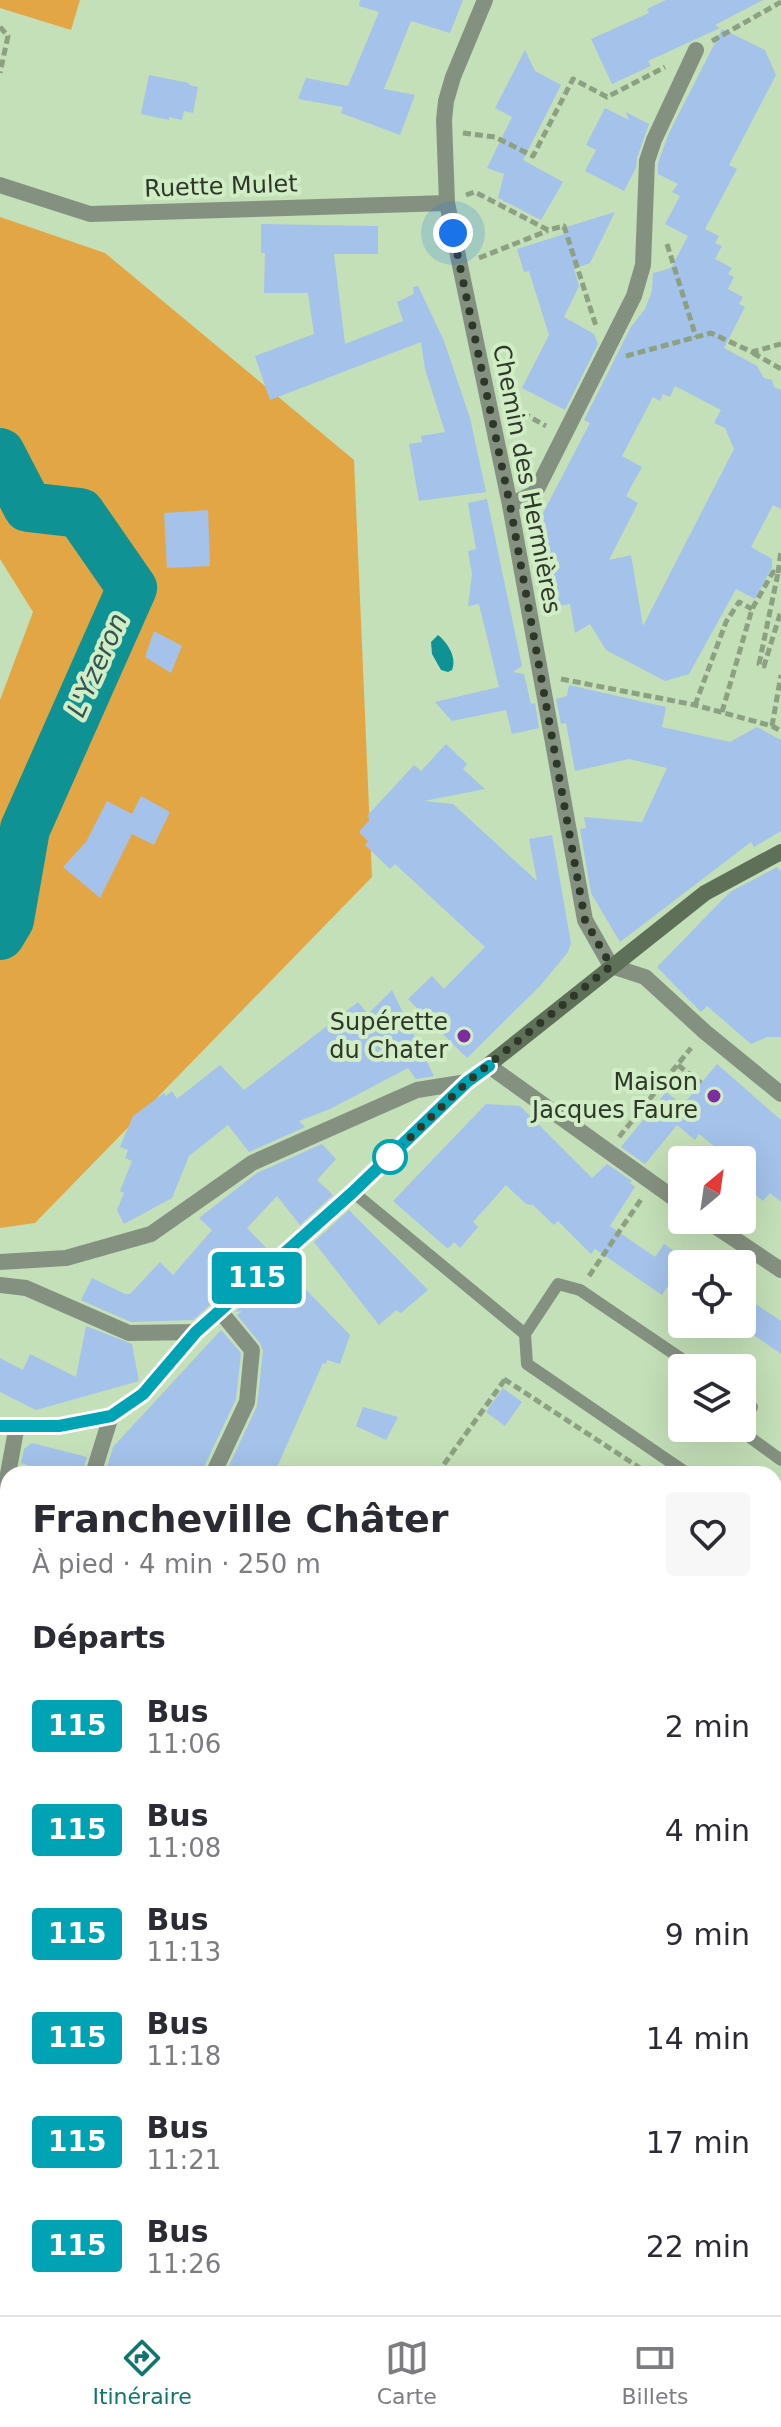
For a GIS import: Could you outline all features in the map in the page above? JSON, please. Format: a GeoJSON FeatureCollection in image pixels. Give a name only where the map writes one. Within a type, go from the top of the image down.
{"type":"FeatureCollection","features":[{"type":"Feature","properties":{"kind":"street","name":"Chemin des Hermières"},"geometry":{"type":"LineString","coordinates":[[485,0],[446,101],[447,203],[510,505],[585,920],[611,966]]}},
{"type":"Feature","properties":{"kind":"street"},"geometry":{"type":"LineString","coordinates":[[510,505],[535,493],[634,296],[643,265],[647,161],[696,50]]}},
{"type":"Feature","properties":{"kind":"street","name":"Ruette Mulet"},"geometry":{"type":"LineString","coordinates":[[0,185],[90,214],[447,203]]}},
{"type":"Feature","properties":{"kind":"street"},"geometry":{"type":"LineString","coordinates":[[8,1466],[8,1426],[59,1426],[111,1416],[143,1394],[196,1332],[353,1192],[467,1082],[705,893],[781,852]]}},
{"type":"Feature","properties":{"kind":"street"},"geometry":{"type":"LineString","coordinates":[[611,966],[645,977],[705,1032],[781,1094]]}},
{"type":"Feature","properties":{"kind":"street"},"geometry":{"type":"LineString","coordinates":[[489,1066],[668,1195]]}},
{"type":"Feature","properties":{"kind":"street"},"geometry":{"type":"LineString","coordinates":[[0,1262],[66,1258],[151,1234],[252,1163],[417,1090],[467,1082]]}},
{"type":"Feature","properties":{"kind":"street"},"geometry":{"type":"LineString","coordinates":[[727,1234],[781,1270]]}},
{"type":"Feature","properties":{"kind":"street"},"geometry":{"type":"LineString","coordinates":[[0,1285],[26,1288],[129,1333],[196,1332]]}},
{"type":"Feature","properties":{"kind":"street"},"geometry":{"type":"LineString","coordinates":[[217,1466],[247,1402],[252,1350],[220,1311]]}},
{"type":"Feature","properties":{"kind":"street"},"geometry":{"type":"LineString","coordinates":[[95,1466],[111,1416]]}},
{"type":"Feature","properties":{"kind":"lane"},"geometry":{"type":"LineString","coordinates":[[353,1192],[525,1334]]}},
{"type":"Feature","properties":{"kind":"lane"},"geometry":{"type":"LineString","coordinates":[[674,1354],[580,1290],[558,1284],[525,1334],[527,1364],[676,1466]]}},
{"type":"Feature","properties":{"kind":"lane"},"geometry":{"type":"LineString","coordinates":[[756,1442],[781,1460]]}},
{"type":"Feature","properties":{"kind":"path"},"geometry":{"type":"LineString","coordinates":[[462,133],[495,137],[533,156],[573,79],[607,97],[781,2]]}},
{"type":"Feature","properties":{"kind":"path"},"geometry":{"type":"LineString","coordinates":[[0,27],[8,36],[0,73]]}},
{"type":"Feature","properties":{"kind":"path"},"geometry":{"type":"LineString","coordinates":[[475,192],[548,230]]}},
{"type":"Feature","properties":{"kind":"path"},"geometry":{"type":"LineString","coordinates":[[644,225],[663,232],[696,337]]}},
{"type":"Feature","properties":{"kind":"path"},"geometry":{"type":"LineString","coordinates":[[484,257],[564,226],[604,355],[609,360],[711,333],[781,369]]}},
{"type":"Feature","properties":{"kind":"path"},"geometry":{"type":"LineString","coordinates":[[752,352],[781,344]]}},
{"type":"Feature","properties":{"kind":"path"},"geometry":{"type":"LineString","coordinates":[[510,406],[564,436]]}},
{"type":"Feature","properties":{"kind":"path"},"geometry":{"type":"LineString","coordinates":[[781,551],[759,664],[764,666],[781,611]]}},
{"type":"Feature","properties":{"kind":"path"},"geometry":{"type":"LineString","coordinates":[[722,712],[752,609],[773,572],[778,573]]}},
{"type":"Feature","properties":{"kind":"path"},"geometry":{"type":"LineString","coordinates":[[695,705],[726,622],[739,602],[752,609]]}},
{"type":"Feature","properties":{"kind":"path"},"geometry":{"type":"LineString","coordinates":[[540,674],[695,705],[781,731]]}},
{"type":"Feature","properties":{"kind":"path"},"geometry":{"type":"LineString","coordinates":[[772,726],[781,675]]}},
{"type":"Feature","properties":{"kind":"path"},"geometry":{"type":"LineString","coordinates":[[606,1152],[705,1032]]}},
{"type":"Feature","properties":{"kind":"path"},"geometry":{"type":"LineString","coordinates":[[678,1065],[701,1083]]}},
{"type":"Feature","properties":{"kind":"path"},"geometry":{"type":"LineString","coordinates":[[580,1290],[651,1183]]}},
{"type":"Feature","properties":{"kind":"path"},"geometry":{"type":"LineString","coordinates":[[443,1466],[504,1379],[527,1364]]}},
{"type":"Feature","properties":{"kind":"path"},"geometry":{"type":"LineString","coordinates":[[504,1379],[636,1466]]}},
{"type":"Feature","properties":{"kind":"shaded area"},"geometry":{"type":"Polygon","coordinates":[[[0,0],[80,0],[71,30],[0,8],[0,0]]]}},
{"type":"Feature","properties":{"kind":"shaded area"},"geometry":{"type":"Polygon","coordinates":[[[0,217],[105,253],[354,460],[372,877],[35,1223],[0,1228],[0,700],[33,612],[0,559],[0,217]]]}},
{"type":"Feature","properties":{"kind":"water"},"geometry":{"type":"Polygon","coordinates":[[[438,635],[452,656],[452,670],[448,672],[441,670],[432,654],[431,642],[438,635]]]}},
{"type":"Feature","properties":{"kind":"building"},"geometry":{"type":"Polygon","coordinates":[[[360,0],[463,0],[450,33],[411,21],[384,89],[415,95],[400,135],[341,113],[343,107],[298,99],[306,78],[348,86],[379,12],[359,6],[360,0]]]}},
{"type":"Feature","properties":{"kind":"building"},"geometry":{"type":"Polygon","coordinates":[[[666,0],[763,0],[715,25],[720,28],[648,61],[651,66],[612,84],[591,39],[649,13],[647,9],[666,0]]]}},
{"type":"Feature","properties":{"kind":"building"},"geometry":{"type":"Polygon","coordinates":[[[722,29],[765,50],[776,75],[729,165],[737,169],[705,229],[719,236],[715,243],[722,246],[715,259],[732,268],[728,274],[734,277],[728,289],[743,297],[739,304],[745,307],[724,348],[757,366],[764,378],[772,380],[774,387],[781,390],[781,509],[773,505],[751,547],[772,559],[772,567],[755,599],[736,589],[689,674],[665,681],[606,650],[590,624],[575,633],[570,604],[559,606],[542,515],[590,423],[584,420],[631,327],[645,309],[652,291],[653,273],[671,268],[688,236],[665,224],[680,196],[672,192],[678,184],[658,174],[658,163],[669,133],[722,29]],[[675,386],[670,397],[663,394],[660,401],[653,397],[622,456],[642,467],[626,496],[638,503],[609,560],[631,555],[643,626],[734,449],[725,428],[714,423],[721,410],[675,386]]]}},
{"type":"Feature","properties":{"kind":"building"},"geometry":{"type":"Polygon","coordinates":[[[525,50],[535,71],[561,85],[523,160],[563,182],[541,220],[498,198],[504,174],[487,168],[512,117],[495,108],[525,50]]]}},
{"type":"Feature","properties":{"kind":"building"},"geometry":{"type":"Polygon","coordinates":[[[149,75],[198,87],[193,113],[184,111],[182,120],[141,114],[149,75]]]}},
{"type":"Feature","properties":{"kind":"building"},"geometry":{"type":"Polygon","coordinates":[[[605,108],[629,120],[626,112],[649,124],[636,168],[624,191],[585,171],[596,150],[586,145],[605,108]]]}},
{"type":"Feature","properties":{"kind":"building"},"geometry":{"type":"Polygon","coordinates":[[[615,212],[590,263],[574,269],[579,286],[564,317],[594,334],[598,344],[565,410],[522,388],[549,335],[529,271],[524,272],[517,249],[568,233],[560,229],[615,212]]]}},
{"type":"Feature","properties":{"kind":"building"},"geometry":{"type":"Polygon","coordinates":[[[261,224],[378,226],[378,254],[334,254],[345,344],[403,321],[397,302],[414,294],[413,287],[418,286],[444,341],[470,418],[486,492],[419,501],[409,444],[422,442],[421,436],[445,432],[425,369],[421,342],[270,400],[255,356],[314,334],[308,293],[264,293],[265,253],[261,253],[261,224]]]}},
{"type":"Feature","properties":{"kind":"building"},"geometry":{"type":"Polygon","coordinates":[[[487,499],[522,666],[513,672],[524,674],[531,704],[535,703],[539,728],[512,734],[506,710],[452,721],[435,702],[499,687],[479,604],[468,606],[472,574],[468,551],[476,549],[468,503],[487,499]]]}},
{"type":"Feature","properties":{"kind":"building"},"geometry":{"type":"Polygon","coordinates":[[[208,510],[210,566],[167,568],[164,513],[208,510]]]}},
{"type":"Feature","properties":{"kind":"building"},"geometry":{"type":"Polygon","coordinates":[[[154,631],[182,646],[171,673],[145,657],[154,631]]]}},
{"type":"Feature","properties":{"kind":"building"},"geometry":{"type":"Polygon","coordinates":[[[569,685],[666,707],[662,727],[730,742],[757,727],[781,740],[781,831],[754,847],[751,842],[620,942],[591,893],[580,829],[586,828],[584,817],[642,822],[667,768],[629,759],[575,771],[566,723],[561,724],[556,699],[567,696],[569,685]]]}},
{"type":"Feature","properties":{"kind":"building"},"geometry":{"type":"Polygon","coordinates":[[[446,744],[467,764],[463,769],[485,789],[424,801],[453,804],[537,881],[529,839],[552,835],[571,943],[568,952],[540,986],[467,1058],[408,999],[432,976],[444,989],[485,947],[395,864],[390,869],[365,845],[368,841],[359,832],[370,819],[367,816],[414,765],[421,771],[446,744]]]}},
{"type":"Feature","properties":{"kind":"building"},"geometry":{"type":"Polygon","coordinates":[[[141,796],[170,812],[154,845],[132,834],[100,898],[63,867],[86,842],[107,801],[132,814],[141,796]]]}},
{"type":"Feature","properties":{"kind":"building"},"geometry":{"type":"Polygon","coordinates":[[[777,867],[781,871],[781,1037],[767,1037],[751,1044],[707,1006],[701,1012],[657,967],[730,892],[777,867]]]}},
{"type":"Feature","properties":{"kind":"building"},"geometry":{"type":"Polygon","coordinates":[[[392,990],[434,1076],[416,1079],[408,1068],[330,1109],[299,1121],[305,1127],[249,1152],[228,1125],[189,1156],[172,1198],[124,1224],[117,1210],[124,1193],[120,1191],[132,1161],[125,1158],[128,1150],[120,1147],[133,1116],[164,1093],[166,1096],[172,1091],[177,1099],[220,1065],[244,1090],[358,1002],[368,1014],[392,990]]]}},
{"type":"Feature","properties":{"kind":"building"},"geometry":{"type":"Polygon","coordinates":[[[717,1064],[781,1120],[781,1202],[770,1193],[763,1201],[756,1195],[756,1146],[714,1146],[699,1134],[695,1140],[677,1125],[645,1164],[621,1147],[666,1092],[683,1105],[717,1064]]]}},
{"type":"Feature","properties":{"kind":"building"},"geometry":{"type":"Polygon","coordinates":[[[486,1104],[520,1106],[592,1178],[607,1164],[632,1181],[630,1183],[635,1187],[610,1226],[655,1257],[664,1244],[673,1250],[668,1250],[668,1286],[662,1295],[595,1249],[591,1254],[558,1221],[554,1225],[506,1185],[473,1222],[478,1227],[460,1248],[454,1242],[448,1249],[393,1201],[486,1104]]]}},
{"type":"Feature","properties":{"kind":"building"},"geometry":{"type":"Polygon","coordinates":[[[322,1144],[336,1159],[317,1180],[333,1195],[300,1225],[277,1196],[247,1228],[270,1252],[193,1320],[131,1322],[81,1300],[92,1278],[130,1294],[160,1262],[173,1275],[212,1230],[199,1218],[257,1173],[322,1144]]]}},
{"type":"Feature","properties":{"kind":"building"},"geometry":{"type":"Polygon","coordinates":[[[349,1210],[428,1290],[401,1313],[396,1310],[379,1325],[314,1242],[349,1210]]]}},
{"type":"Feature","properties":{"kind":"building"},"geometry":{"type":"Polygon","coordinates":[[[285,1268],[350,1335],[340,1364],[327,1360],[326,1364],[323,1363],[278,1466],[229,1466],[257,1406],[263,1351],[237,1315],[242,1311],[235,1312],[285,1268]]]}},
{"type":"Feature","properties":{"kind":"building"},"geometry":{"type":"Polygon","coordinates":[[[756,1304],[781,1321],[781,1354],[756,1337],[756,1304]]]}},
{"type":"Feature","properties":{"kind":"building"},"geometry":{"type":"Polygon","coordinates":[[[86,1326],[132,1344],[139,1381],[36,1410],[0,1392],[0,1358],[23,1370],[30,1354],[76,1377],[86,1326]]]}},
{"type":"Feature","properties":{"kind":"building"},"geometry":{"type":"Polygon","coordinates":[[[221,1330],[241,1353],[236,1399],[204,1466],[107,1466],[113,1447],[221,1330]]]}},
{"type":"Feature","properties":{"kind":"building"},"geometry":{"type":"Polygon","coordinates":[[[503,1388],[522,1402],[505,1426],[486,1412],[503,1388]]]}},
{"type":"Feature","properties":{"kind":"building"},"geometry":{"type":"Polygon","coordinates":[[[363,1407],[398,1417],[386,1440],[356,1426],[363,1407]]]}},
{"type":"Feature","properties":{"kind":"building"},"geometry":{"type":"Polygon","coordinates":[[[32,1443],[87,1457],[84,1466],[30,1466],[21,1463],[24,1449],[32,1443]]]}},
{"type":"Feature","properties":{"kind":"waterway","name":"L'Yzeron"},"geometry":{"type":"LineString","coordinates":[[0,453],[28,507],[80,513],[132,588],[25,829],[9,920],[0,935]]}},
{"type":"Feature","properties":{"kind":"bus line","name":"115"},"geometry":{"type":"LineString","coordinates":[[0,1426],[59,1426],[111,1416],[143,1394],[196,1332],[353,1192],[467,1082],[489,1066]]}},
{"type":"Feature","properties":{"kind":"place","name":"Supérette du Chater"},"geometry":{"type":"Point","coordinates":[464,1036]}},
{"type":"Feature","properties":{"kind":"place","name":"Maison Jacques Faure"},"geometry":{"type":"Point","coordinates":[714,1096]}},
{"type":"Feature","properties":{"kind":"route"},"geometry":{"type":"LineString","coordinates":[[390,1157],[467,1082],[611,966],[585,920],[510,505],[453,233]]}}]}
